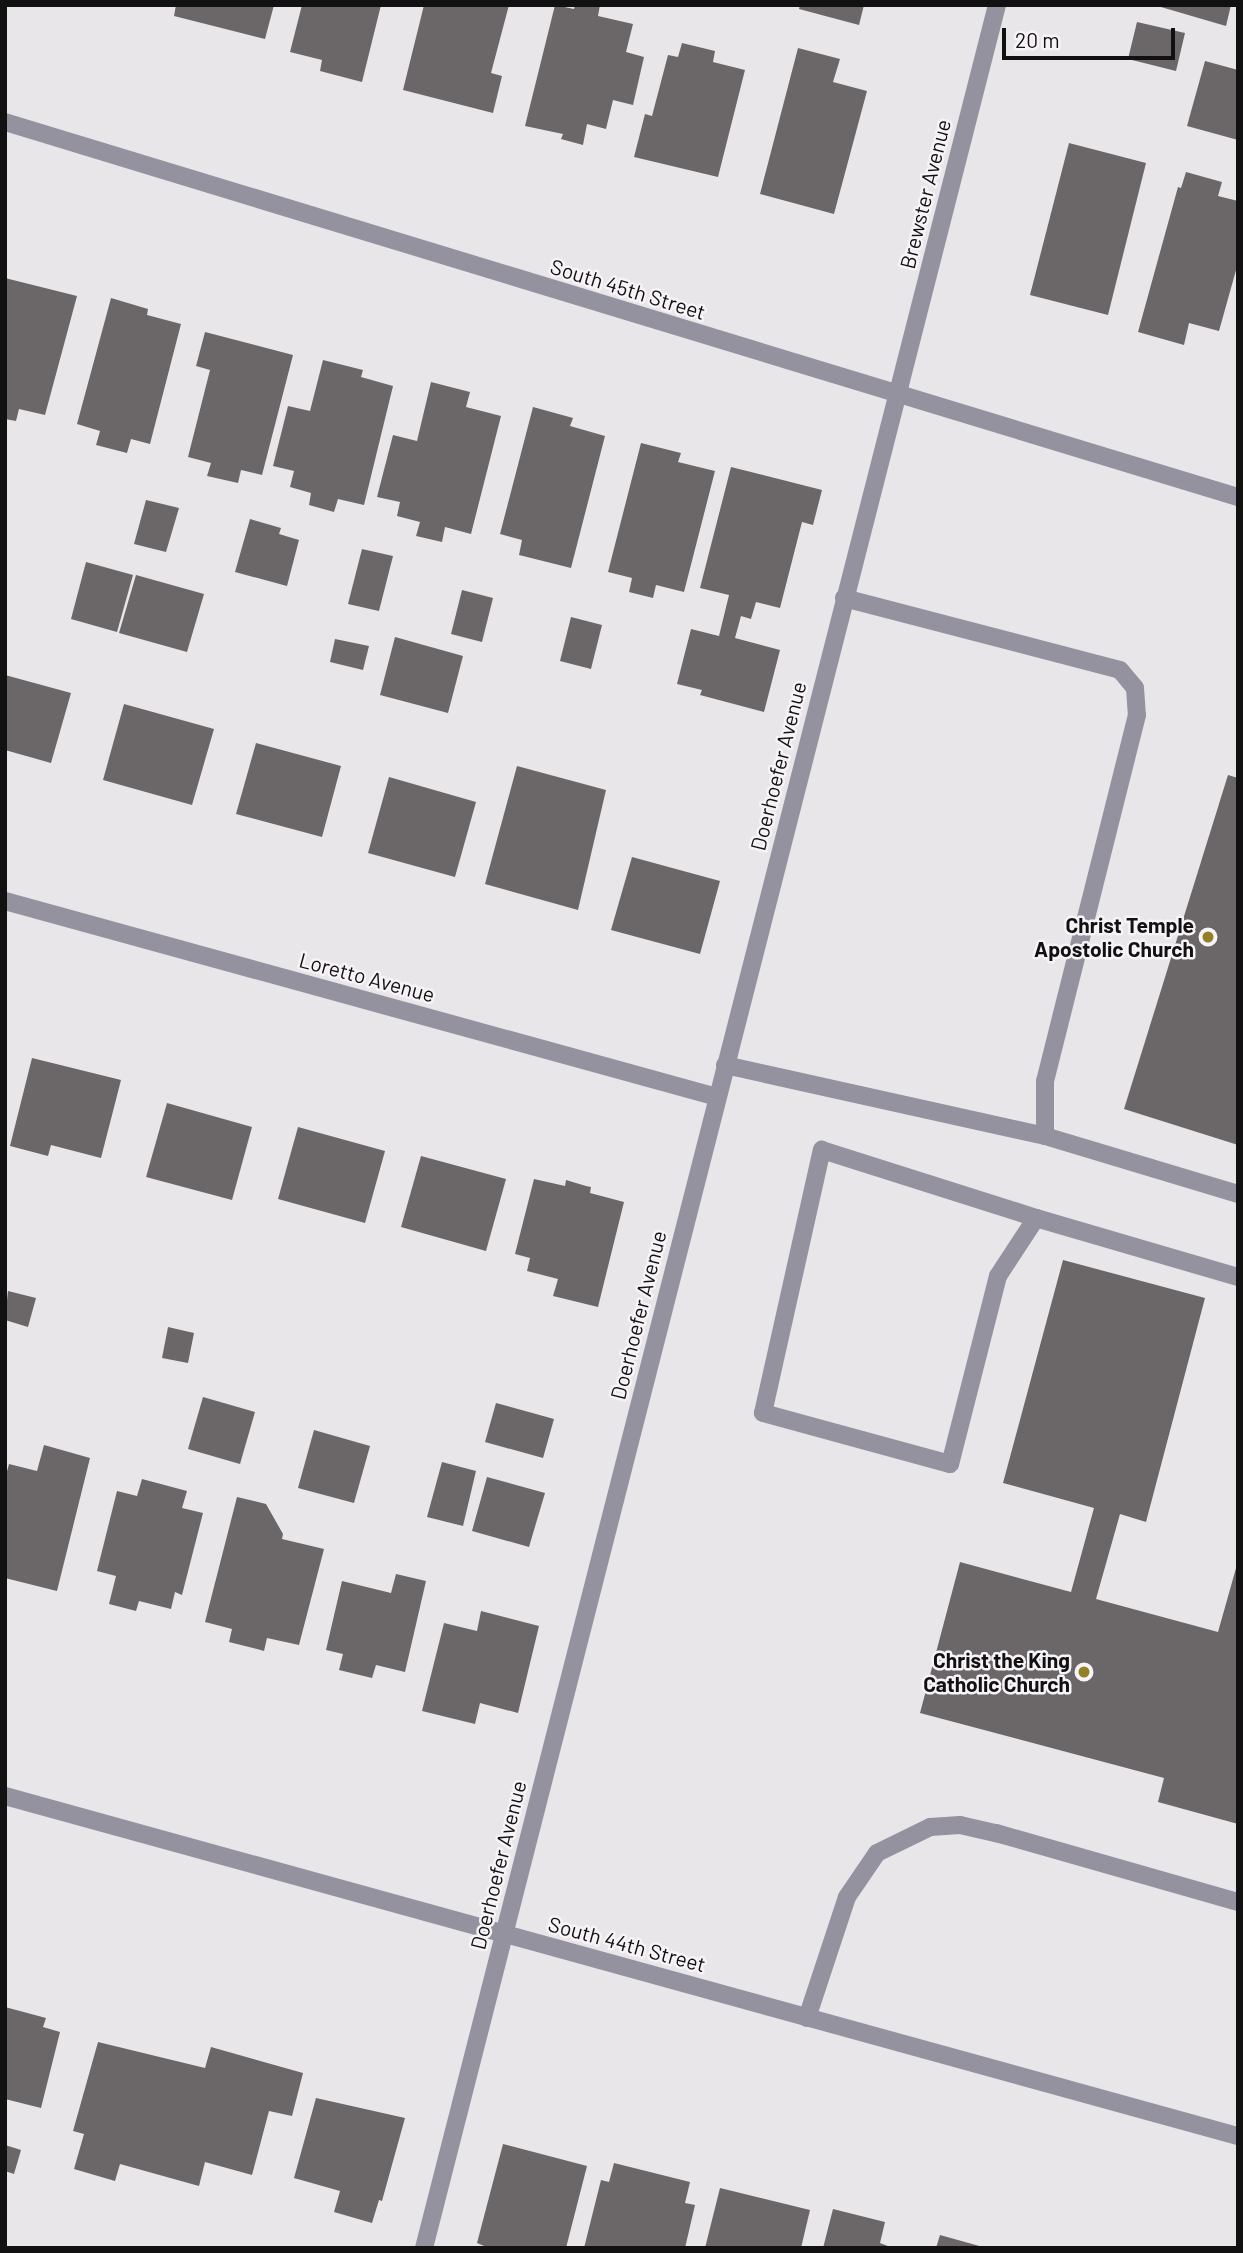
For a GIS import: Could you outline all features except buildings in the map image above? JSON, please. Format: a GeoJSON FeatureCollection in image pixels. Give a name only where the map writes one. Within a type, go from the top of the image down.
{"type":"FeatureCollection","features":[{"type":"Feature","properties":{"kind":"street","name":"Brewster Avenue"},"geometry":{"type":"LineString","coordinates":[[897,394],[997,5]]}},
{"type":"Feature","properties":{"kind":"street","name":"South 45th Street"},"geometry":{"type":"LineString","coordinates":[[5,122],[1238,498]]}},
{"type":"Feature","properties":{"kind":"street","name":"Doerhoefer Avenue"},"geometry":{"type":"LineString","coordinates":[[424,2248],[897,394]]}},
{"type":"Feature","properties":{"kind":"street"},"geometry":{"type":"LineString","coordinates":[[845,598],[1120,670],[1135,688],[1138,715],[1045,1081],[1045,1136]]}},
{"type":"Feature","properties":{"kind":"street","name":"Loretto Avenue"},"geometry":{"type":"LineString","coordinates":[[5,901],[717,1097]]}},
{"type":"Feature","properties":{"kind":"street"},"geometry":{"type":"LineString","coordinates":[[725,1065],[1045,1136],[1238,1194]]}},
{"type":"Feature","properties":{"kind":"street"},"geometry":{"type":"LineString","coordinates":[[1037,1218],[998,1276],[950,1464],[763,1413],[822,1150],[1037,1218],[1238,1277]]}},
{"type":"Feature","properties":{"kind":"street","name":"South 44th Street"},"geometry":{"type":"LineString","coordinates":[[5,1796],[1238,2136]]}},
{"type":"Feature","properties":{"kind":"street"},"geometry":{"type":"LineString","coordinates":[[807,2018],[847,1897],[877,1853],[930,1828],[960,1825],[996,1833],[1238,1902]]}},
{"type":"Feature","properties":{"kind":"place","name":"Christ Temple Apostolic Church"},"geometry":{"type":"Point","coordinates":[1208,937]}},
{"type":"Feature","properties":{"kind":"place","name":"Christ the King Catholic Church"},"geometry":{"type":"Point","coordinates":[1084,1672]}}]}
